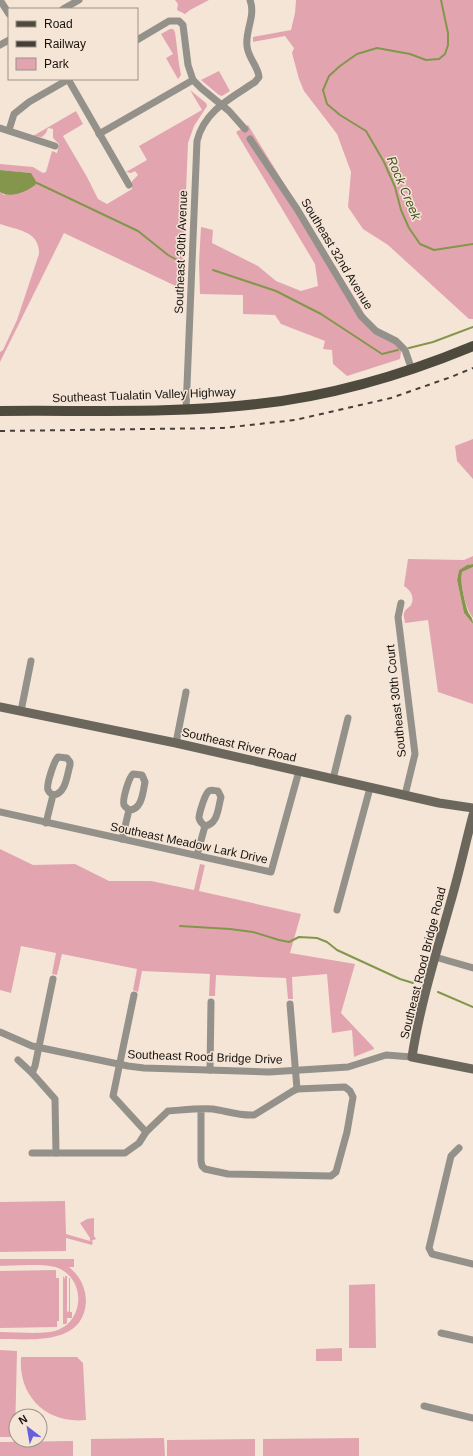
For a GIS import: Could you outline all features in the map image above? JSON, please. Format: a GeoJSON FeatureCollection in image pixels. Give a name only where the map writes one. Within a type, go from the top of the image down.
{"type":"FeatureCollection","features":[{"type":"Feature","properties":{"kind":"main road","name":"Southeast Tualatin Valley Highway"},"geometry":{"type":"LineString","coordinates":[[0,411],[186,410],[238,406],[294,399],[347,388],[412,370],[473,346]]}},
{"type":"Feature","properties":{"kind":"main road","name":"Southeast River Road"},"geometry":{"type":"LineString","coordinates":[[0,707],[176,743],[439,803],[473,808]]}},
{"type":"Feature","properties":{"kind":"main road","name":"Southeast Rood Bridge Road"},"geometry":{"type":"LineString","coordinates":[[473,815],[469,847],[435,957],[418,1024],[412,1057],[473,1068]]}},
{"type":"Feature","properties":{"kind":"street"},"geometry":{"type":"LineString","coordinates":[[0,0],[8,12]]}},
{"type":"Feature","properties":{"kind":"street"},"geometry":{"type":"LineString","coordinates":[[65,8],[79,0]]}},
{"type":"Feature","properties":{"kind":"street","name":"Southeast 30th Avenue"},"geometry":{"type":"LineString","coordinates":[[186,410],[196,149],[198,136],[201,127],[208,117],[221,104],[255,82],[259,77],[250,58],[247,47],[252,14],[250,0]]}},
{"type":"Feature","properties":{"kind":"street"},"geometry":{"type":"LineString","coordinates":[[138,39],[169,21],[179,21],[183,25],[188,65],[193,80],[221,104],[245,129]]}},
{"type":"Feature","properties":{"kind":"street"},"geometry":{"type":"LineString","coordinates":[[9,130],[14,114],[29,102],[66,80]]}},
{"type":"Feature","properties":{"kind":"street"},"geometry":{"type":"LineString","coordinates":[[69,80],[128,185]]}},
{"type":"Feature","properties":{"kind":"street"},"geometry":{"type":"LineString","coordinates":[[99,134],[193,80]]}},
{"type":"Feature","properties":{"kind":"street"},"geometry":{"type":"LineString","coordinates":[[0,128],[55,146]]}},
{"type":"Feature","properties":{"kind":"street","name":"Southeast 32nd Avenue"},"geometry":{"type":"LineString","coordinates":[[250,139],[297,209],[361,316],[376,331],[396,341],[401,346],[408,356],[412,370]]}},
{"type":"Feature","properties":{"kind":"street","name":"Southeast 30th Court"},"geometry":{"type":"LineString","coordinates":[[401,603],[398,617],[415,754],[405,795]]}},
{"type":"Feature","properties":{"kind":"street"},"geometry":{"type":"LineString","coordinates":[[21,711],[31,661]]}},
{"type":"Feature","properties":{"kind":"street"},"geometry":{"type":"LineString","coordinates":[[176,743],[186,692]]}},
{"type":"Feature","properties":{"kind":"street"},"geometry":{"type":"LineString","coordinates":[[333,779],[348,718]]}},
{"type":"Feature","properties":{"kind":"street"},"geometry":{"type":"LineString","coordinates":[[58,757],[67,758],[70,765],[63,789],[59,793],[53,795],[49,792],[47,786],[54,761],[58,757]]}},
{"type":"Feature","properties":{"kind":"street","name":"Southeast Meadow Lark Drive"},"geometry":{"type":"LineString","coordinates":[[0,812],[271,872],[299,771]]}},
{"type":"Feature","properties":{"kind":"street"},"geometry":{"type":"LineString","coordinates":[[133,774],[142,775],[145,782],[140,804],[136,808],[129,810],[124,802],[130,777],[133,774]]}},
{"type":"Feature","properties":{"kind":"street"},"geometry":{"type":"LineString","coordinates":[[337,910],[370,788]]}},
{"type":"Feature","properties":{"kind":"street"},"geometry":{"type":"LineString","coordinates":[[208,791],[218,791],[221,797],[216,819],[211,824],[205,826],[201,823],[199,818],[205,796],[208,791]]}},
{"type":"Feature","properties":{"kind":"street"},"geometry":{"type":"LineString","coordinates":[[46,823],[53,795]]}},
{"type":"Feature","properties":{"kind":"street"},"geometry":{"type":"LineString","coordinates":[[122,839],[129,810]]}},
{"type":"Feature","properties":{"kind":"street"},"geometry":{"type":"LineString","coordinates":[[197,855],[205,826]]}},
{"type":"Feature","properties":{"kind":"street"},"geometry":{"type":"LineString","coordinates":[[435,957],[473,968]]}},
{"type":"Feature","properties":{"kind":"street"},"geometry":{"type":"LineString","coordinates":[[32,1073],[53,979]]}},
{"type":"Feature","properties":{"kind":"street"},"geometry":{"type":"LineString","coordinates":[[134,995],[121,1064],[113,1096],[146,1132]]}},
{"type":"Feature","properties":{"kind":"street"},"geometry":{"type":"LineString","coordinates":[[210,1070],[211,1002]]}},
{"type":"Feature","properties":{"kind":"street"},"geometry":{"type":"LineString","coordinates":[[290,1004],[297,1090]]}},
{"type":"Feature","properties":{"kind":"street","name":"Southeast Rood Bridge Drive"},"geometry":{"type":"LineString","coordinates":[[0,1032],[23,1043],[38,1048],[144,1068],[269,1072],[296,1071],[348,1067],[386,1055],[412,1057]]}},
{"type":"Feature","properties":{"kind":"street"},"geometry":{"type":"LineString","coordinates":[[18,1060],[32,1073],[54,1099],[56,1153]]}},
{"type":"Feature","properties":{"kind":"street"},"geometry":{"type":"LineString","coordinates":[[32,1153],[125,1153],[139,1143],[146,1132],[168,1110],[201,1109],[212,1109],[246,1116],[254,1115],[297,1090],[345,1087],[350,1091],[353,1097],[347,1132],[336,1172],[330,1176],[228,1174],[205,1169],[202,1166],[201,1109]]}},
{"type":"Feature","properties":{"kind":"street"},"geometry":{"type":"LineString","coordinates":[[459,1148],[451,1156],[429,1248],[432,1254],[473,1264]]}},
{"type":"Feature","properties":{"kind":"street"},"geometry":{"type":"LineString","coordinates":[[441,1333],[473,1340]]}},
{"type":"Feature","properties":{"kind":"street"},"geometry":{"type":"LineString","coordinates":[[424,1406],[473,1418]]}},
{"type":"Feature","properties":{"kind":"green space"},"geometry":{"type":"Polygon","coordinates":[[[175,0],[209,0],[185,14],[177,10],[178,4],[175,0]]]}},
{"type":"Feature","properties":{"kind":"green space"},"geometry":{"type":"Polygon","coordinates":[[[296,0],[473,0],[473,319],[469,319],[388,245],[363,229],[348,207],[351,172],[337,134],[304,91],[292,53],[294,48],[285,36],[253,42],[253,37],[291,30],[296,0]]]}},
{"type":"Feature","properties":{"kind":"green space"},"geometry":{"type":"Polygon","coordinates":[[[173,29],[175,32],[181,75],[178,79],[166,58],[173,54],[161,34],[173,29]]]}},
{"type":"Feature","properties":{"kind":"green space"},"geometry":{"type":"Polygon","coordinates":[[[219,71],[230,91],[222,96],[201,80],[219,71]]]}},
{"type":"Feature","properties":{"kind":"green space"},"geometry":{"type":"Polygon","coordinates":[[[190,90],[206,103],[207,106],[194,126],[188,143],[182,289],[64,233],[0,362],[0,352],[3,350],[17,320],[39,254],[36,240],[32,236],[20,230],[0,224],[0,192],[4,195],[31,173],[0,170],[0,164],[33,167],[43,173],[46,172],[52,151],[57,153],[59,144],[53,138],[53,129],[48,128],[42,137],[33,136],[76,111],[83,124],[63,136],[98,199],[107,204],[132,189],[132,181],[138,175],[135,171],[131,173],[126,172],[147,160],[139,146],[202,110],[190,90]]]}},
{"type":"Feature","properties":{"kind":"green space"},"geometry":{"type":"Polygon","coordinates":[[[248,125],[372,326],[402,345],[400,359],[347,376],[333,364],[332,350],[323,349],[325,341],[281,324],[275,315],[243,314],[243,295],[200,294],[199,262],[201,227],[213,230],[212,243],[258,266],[276,281],[301,291],[318,286],[315,264],[236,132],[248,125]]]}},
{"type":"Feature","properties":{"kind":"green space"},"geometry":{"type":"Polygon","coordinates":[[[473,439],[473,479],[457,461],[455,446],[473,439]]]}},
{"type":"Feature","properties":{"kind":"green space"},"geometry":{"type":"Polygon","coordinates":[[[473,556],[473,564],[467,565],[459,570],[457,580],[464,613],[473,624],[473,704],[438,692],[428,620],[405,623],[405,610],[411,605],[413,600],[410,592],[404,586],[408,559],[464,560],[473,556]]]}},
{"type":"Feature","properties":{"kind":"green space"},"geometry":{"type":"Polygon","coordinates":[[[473,567],[473,618],[465,602],[462,590],[462,572],[473,567]]]}},
{"type":"Feature","properties":{"kind":"green space"},"geometry":{"type":"Polygon","coordinates":[[[0,849],[33,865],[75,864],[109,881],[151,881],[194,890],[200,864],[205,865],[199,891],[301,914],[290,953],[355,964],[341,1013],[374,1049],[354,1057],[352,1030],[332,1033],[327,974],[292,977],[293,999],[288,999],[286,978],[216,975],[215,996],[209,996],[210,974],[142,971],[138,992],[133,990],[137,969],[62,954],[57,975],[52,974],[56,953],[21,946],[11,993],[0,990],[0,849]]]}},
{"type":"Feature","properties":{"kind":"green space"},"geometry":{"type":"Polygon","coordinates":[[[65,1201],[66,1234],[90,1241],[90,1238],[80,1223],[87,1219],[94,1218],[94,1236],[96,1239],[91,1241],[93,1242],[92,1245],[66,1238],[66,1251],[0,1252],[0,1202],[65,1201]]]}},
{"type":"Feature","properties":{"kind":"green space"},"geometry":{"type":"Polygon","coordinates":[[[0,1259],[74,1259],[74,1267],[69,1267],[82,1283],[86,1302],[83,1316],[76,1326],[65,1333],[53,1337],[40,1339],[0,1339],[0,1332],[38,1333],[58,1330],[67,1325],[73,1317],[77,1308],[78,1299],[77,1290],[73,1281],[67,1273],[58,1268],[37,1265],[0,1266],[0,1259]]]}},
{"type":"Feature","properties":{"kind":"green space"},"geometry":{"type":"Polygon","coordinates":[[[56,1270],[56,1278],[59,1278],[59,1321],[57,1321],[57,1327],[0,1328],[0,1271],[56,1270]]]}},
{"type":"Feature","properties":{"kind":"green space"},"geometry":{"type":"Polygon","coordinates":[[[63,1276],[65,1279],[65,1276],[67,1276],[67,1312],[69,1311],[70,1278],[70,1312],[72,1312],[72,1318],[67,1318],[66,1324],[63,1324],[63,1276]]]}},
{"type":"Feature","properties":{"kind":"green space"},"geometry":{"type":"Polygon","coordinates":[[[375,1284],[376,1348],[349,1348],[349,1285],[375,1284]]]}},
{"type":"Feature","properties":{"kind":"green space"},"geometry":{"type":"Polygon","coordinates":[[[342,1348],[342,1361],[316,1361],[316,1349],[342,1348]]]}},
{"type":"Feature","properties":{"kind":"green space"},"geometry":{"type":"Polygon","coordinates":[[[0,1350],[17,1351],[16,1408],[8,1408],[8,1437],[0,1437],[0,1350]]]}},
{"type":"Feature","properties":{"kind":"green space"},"geometry":{"type":"Polygon","coordinates":[[[21,1357],[77,1357],[83,1363],[86,1420],[72,1420],[59,1417],[48,1412],[48,1408],[42,1408],[38,1405],[30,1396],[24,1384],[21,1371],[21,1357]]]}},
{"type":"Feature","properties":{"kind":"green space"},"geometry":{"type":"Polygon","coordinates":[[[164,1438],[165,1456],[91,1456],[91,1439],[164,1438]]]}},
{"type":"Feature","properties":{"kind":"green space"},"geometry":{"type":"Polygon","coordinates":[[[359,1438],[359,1456],[263,1456],[263,1439],[359,1438]]]}},
{"type":"Feature","properties":{"kind":"green space"},"geometry":{"type":"Polygon","coordinates":[[[255,1439],[255,1456],[167,1456],[167,1440],[255,1439]]]}},
{"type":"Feature","properties":{"kind":"green space"},"geometry":{"type":"Polygon","coordinates":[[[48,1441],[73,1441],[73,1456],[0,1456],[0,1442],[8,1442],[8,1448],[48,1448],[48,1441]]]}},
{"type":"Feature","properties":{"kind":"shaded area"},"geometry":{"type":"Polygon","coordinates":[[[0,170],[31,173],[37,183],[30,189],[20,193],[9,195],[4,194],[0,192],[0,170]]]}},
{"type":"Feature","properties":{"kind":"shaded area"},"geometry":{"type":"Polygon","coordinates":[[[473,564],[473,567],[462,572],[462,581],[466,605],[473,624],[464,613],[457,580],[459,570],[467,565],[473,564]]]}},
{"type":"Feature","properties":{"kind":"waterway","name":"Rock Creek"},"geometry":{"type":"LineString","coordinates":[[441,0],[448,33],[448,45],[445,54],[439,59],[426,60],[410,54],[377,48],[357,54],[340,66],[329,76],[323,90],[327,104],[340,115],[366,131],[384,162],[395,187],[401,210],[409,228],[420,244],[434,250],[473,244]]}},
{"type":"Feature","properties":{"kind":"waterway"},"geometry":{"type":"LineString","coordinates":[[35,183],[138,231],[168,255],[177,260]]}},
{"type":"Feature","properties":{"kind":"waterway"},"geometry":{"type":"LineString","coordinates":[[213,270],[276,291],[321,314],[382,354],[398,350]]}},
{"type":"Feature","properties":{"kind":"waterway"},"geometry":{"type":"LineString","coordinates":[[409,348],[433,342],[473,327]]}},
{"type":"Feature","properties":{"kind":"waterway"},"geometry":{"type":"LineString","coordinates":[[180,926],[253,932],[289,942],[299,937],[317,938],[327,942],[337,950],[400,979],[413,983]]}},
{"type":"Feature","properties":{"kind":"waterway"},"geometry":{"type":"LineString","coordinates":[[438,992],[473,1007]]}},
{"type":"Feature","properties":{"kind":"railway"},"geometry":{"type":"LineString","coordinates":[[0,431],[223,428],[295,420],[391,398],[473,368]]}}]}
